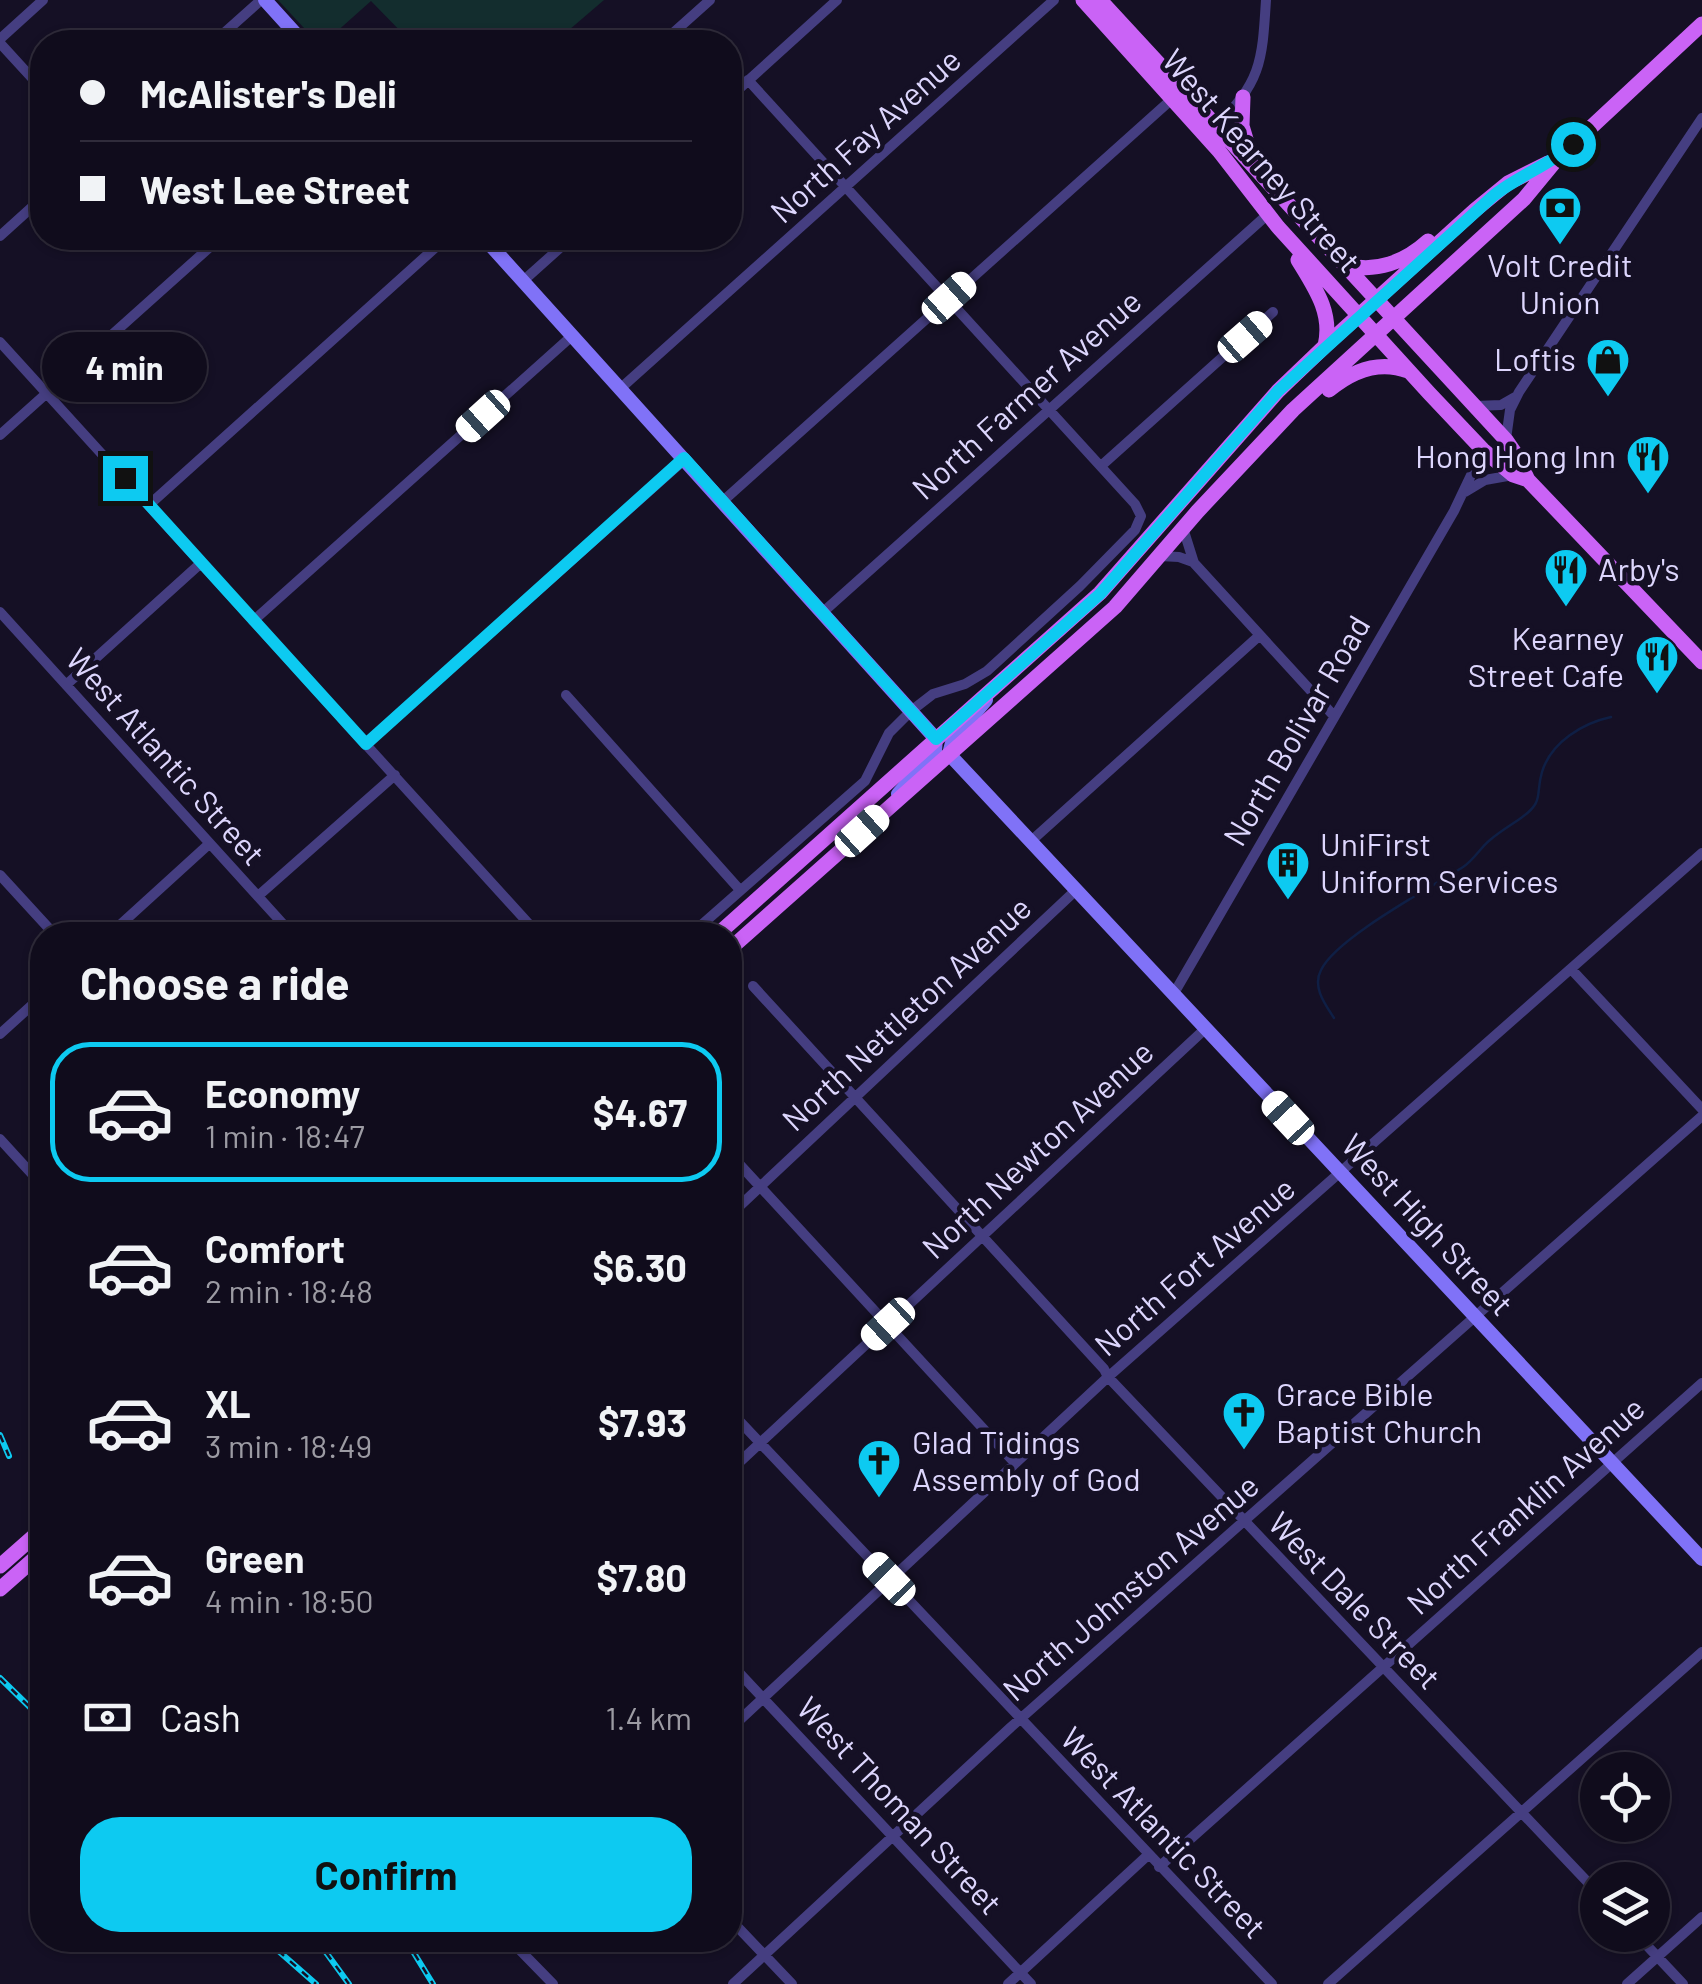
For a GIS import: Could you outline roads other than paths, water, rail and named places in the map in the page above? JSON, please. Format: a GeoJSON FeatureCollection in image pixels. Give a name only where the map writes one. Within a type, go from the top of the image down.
{"type":"FeatureCollection","features":[{"type":"Feature","properties":{"kind":"main road","name":"West Kearney Street"},"geometry":{"type":"LineString","coordinates":[[1083,0],[1172,99],[1254,165],[1506,440],[1518,456],[1520,478]]}},
{"type":"Feature","properties":{"kind":"main road","name":"West Kearney Street"},"geometry":{"type":"LineString","coordinates":[[1100,0],[1212,131],[1272,221],[1408,371],[1483,450],[1520,478],[1702,662]]}},
{"type":"Feature","properties":{"kind":"main road"},"geometry":{"type":"LineString","coordinates":[[742,938],[1115,607],[1293,410],[1524,199],[1556,159],[1702,26]]}},
{"type":"Feature","properties":{"kind":"main road"},"geometry":{"type":"LineString","coordinates":[[1243,98],[1242,126],[1254,165]]}},
{"type":"Feature","properties":{"kind":"main road"},"geometry":{"type":"LineString","coordinates":[[1346,265],[1364,270],[1400,260],[1419,249],[1470,203],[1556,159]]}},
{"type":"Feature","properties":{"kind":"main road"},"geometry":{"type":"LineString","coordinates":[[731,922],[1100,594],[1278,391],[1508,184]]}},
{"type":"Feature","properties":{"kind":"main road"},"geometry":{"type":"LineString","coordinates":[[1272,221],[1318,293],[1327,317],[1325,346]]}},
{"type":"Feature","properties":{"kind":"main road"},"geometry":{"type":"LineString","coordinates":[[1245,459],[1285,430],[1343,378],[1382,365],[1408,371]]}},
{"type":"Feature","properties":{"kind":"main road"},"geometry":{"type":"LineString","coordinates":[[0,1566],[30,1540]]}},
{"type":"Feature","properties":{"kind":"main road"},"geometry":{"type":"LineString","coordinates":[[0,1588],[30,1562]]}},
{"type":"Feature","properties":{"kind":"street"},"geometry":{"type":"LineString","coordinates":[[30,76],[0,41],[43,0]]}},
{"type":"Feature","properties":{"kind":"street"},"geometry":{"type":"LineString","coordinates":[[228,30],[263,0],[292,30]]}},
{"type":"Feature","properties":{"kind":"street"},"geometry":{"type":"LineString","coordinates":[[676,30],[710,0]]}},
{"type":"Feature","properties":{"kind":"street"},"geometry":{"type":"LineString","coordinates":[[742,86],[837,0]]}},
{"type":"Feature","properties":{"kind":"street","name":"North Fay Avenue"},"geometry":{"type":"LineString","coordinates":[[621,388],[1054,0]]}},
{"type":"Feature","properties":{"kind":"street"},"geometry":{"type":"LineString","coordinates":[[1212,131],[1243,98],[1258,71],[1266,0]]}},
{"type":"Feature","properties":{"kind":"street"},"geometry":{"type":"LineString","coordinates":[[704,922],[865,780],[890,733],[911,711],[933,694],[965,684],[987,671],[1080,586],[1134,530],[1141,516],[1136,504],[748,80]]}},
{"type":"Feature","properties":{"kind":"street"},"geometry":{"type":"LineString","coordinates":[[723,501],[1172,99]]}},
{"type":"Feature","properties":{"kind":"street"},"geometry":{"type":"LineString","coordinates":[[1506,440],[1510,410],[1519,392],[1702,118]]}},
{"type":"Feature","properties":{"kind":"street"},"geometry":{"type":"LineString","coordinates":[[0,236],[30,209]]}},
{"type":"Feature","properties":{"kind":"street","name":"North Farmer Avenue"},"geometry":{"type":"LineString","coordinates":[[822,613],[1050,409],[1272,221]]}},
{"type":"Feature","properties":{"kind":"street"},"geometry":{"type":"LineString","coordinates":[[0,435],[207,250]]}},
{"type":"Feature","properties":{"kind":"street"},"geometry":{"type":"LineString","coordinates":[[150,505],[433,250]]}},
{"type":"Feature","properties":{"kind":"street"},"geometry":{"type":"LineString","coordinates":[[495,250],[936,739],[935,751],[889,807]]}},
{"type":"Feature","properties":{"kind":"street"},"geometry":{"type":"LineString","coordinates":[[523,281],[558,250]]}},
{"type":"Feature","properties":{"kind":"street"},"geometry":{"type":"LineString","coordinates":[[1101,466],[1273,312]]}},
{"type":"Feature","properties":{"kind":"street"},"geometry":{"type":"LineString","coordinates":[[253,621],[573,336]]}},
{"type":"Feature","properties":{"kind":"street"},"geometry":{"type":"LineString","coordinates":[[0,342],[527,922]]}},
{"type":"Feature","properties":{"kind":"street"},"geometry":{"type":"LineString","coordinates":[[1474,406],[1500,406],[1519,392]]}},
{"type":"Feature","properties":{"kind":"street","name":"North Bolivar Road"},"geometry":{"type":"LineString","coordinates":[[1173,995],[1464,492],[1483,450]]}},
{"type":"Feature","properties":{"kind":"street"},"geometry":{"type":"LineString","coordinates":[[366,744],[684,458]]}},
{"type":"Feature","properties":{"kind":"street"},"geometry":{"type":"LineString","coordinates":[[1464,492],[1485,480],[1520,478]]}},
{"type":"Feature","properties":{"kind":"street"},"geometry":{"type":"LineString","coordinates":[[1183,528],[1194,562],[1334,716]]}},
{"type":"Feature","properties":{"kind":"street"},"geometry":{"type":"LineString","coordinates":[[1159,556],[1194,562]]}},
{"type":"Feature","properties":{"kind":"street"},"geometry":{"type":"LineString","coordinates":[[66,685],[202,563]]}},
{"type":"Feature","properties":{"kind":"street","name":"West Atlantic Street"},"geometry":{"type":"LineString","coordinates":[[0,612],[281,922]]}},
{"type":"Feature","properties":{"kind":"street"},"geometry":{"type":"LineString","coordinates":[[1030,842],[1260,636]]}},
{"type":"Feature","properties":{"kind":"street"},"geometry":{"type":"LineString","coordinates":[[949,754],[953,738],[996,685]]}},
{"type":"Feature","properties":{"kind":"street"},"geometry":{"type":"LineString","coordinates":[[566,695],[740,890]]}},
{"type":"Feature","properties":{"kind":"street","name":"West High Street"},"geometry":{"type":"LineString","coordinates":[[949,754],[1702,1558]]}},
{"type":"Feature","properties":{"kind":"street"},"geometry":{"type":"LineString","coordinates":[[258,896],[395,775]]}},
{"type":"Feature","properties":{"kind":"street"},"geometry":{"type":"LineString","coordinates":[[123,922],[210,844]]}},
{"type":"Feature","properties":{"kind":"street","name":"North Fort Avenue"},"geometry":{"type":"LineString","coordinates":[[742,1718],[1108,1377],[1702,853]]}},
{"type":"Feature","properties":{"kind":"street"},"geometry":{"type":"LineString","coordinates":[[0,875],[43,922]]}},
{"type":"Feature","properties":{"kind":"street","name":"North Nettleton Avenue"},"geometry":{"type":"LineString","coordinates":[[742,1204],[1074,891]]}},
{"type":"Feature","properties":{"kind":"street"},"geometry":{"type":"LineString","coordinates":[[1571,969],[1702,1112]]}},
{"type":"Feature","properties":{"kind":"street","name":"West Dale Street"},"geometry":{"type":"LineString","coordinates":[[753,986],[1104,1368],[1108,1377],[1580,1874]]}},
{"type":"Feature","properties":{"kind":"street"},"geometry":{"type":"LineString","coordinates":[[0,1034],[30,1007]]}},
{"type":"Feature","properties":{"kind":"street","name":"North Newton Avenue"},"geometry":{"type":"LineString","coordinates":[[742,1460],[1205,1030]]}},
{"type":"Feature","properties":{"kind":"street","name":"North Johnston Avenue"},"geometry":{"type":"LineString","coordinates":[[733,1984],[892,1836],[1702,1112]]}},
{"type":"Feature","properties":{"kind":"street"},"geometry":{"type":"LineString","coordinates":[[0,1139],[30,1171]]}},
{"type":"Feature","properties":{"kind":"street"},"geometry":{"type":"LineString","coordinates":[[742,1166],[1015,1463]]}},
{"type":"Feature","properties":{"kind":"street","name":"North Franklin Avenue"},"geometry":{"type":"LineString","coordinates":[[1159,1866],[1702,1383]]}},
{"type":"Feature","properties":{"kind":"street","name":"West Atlantic Street"},"geometry":{"type":"LineString","coordinates":[[742,1424],[1272,1984]]}},
{"type":"Feature","properties":{"kind":"street"},"geometry":{"type":"LineString","coordinates":[[1328,1984],[1702,1652]]}},
{"type":"Feature","properties":{"kind":"street","name":"West Thoman Street"},"geometry":{"type":"LineString","coordinates":[[742,1676],[1031,1984]]}},
{"type":"Feature","properties":{"kind":"street"},"geometry":{"type":"LineString","coordinates":[[1008,1984],[1148,1855]]}},
{"type":"Feature","properties":{"kind":"street"},"geometry":{"type":"LineString","coordinates":[[1627,1984],[1702,1917]]}},
{"type":"Feature","properties":{"kind":"street"},"geometry":{"type":"LineString","coordinates":[[742,1932],[792,1984]]}},
{"type":"Feature","properties":{"kind":"street"},"geometry":{"type":"LineString","coordinates":[[522,1952],[553,1984]]}},
{"type":"Feature","properties":{"kind":"street"},"geometry":{"type":"LineString","coordinates":[[1652,1952],[1683,1984]]}},
{"type":"Feature","properties":{"kind":"waterway"},"geometry":{"type":"LineString","coordinates":[[1334,1018],[1318,983],[1330,957],[1364,929],[1467,864],[1490,840],[1529,812],[1536,802],[1546,761],[1560,743],[1579,729],[1611,717]]}},
{"type":"Feature","properties":{"kind":"railway"},"geometry":{"type":"LineString","coordinates":[[0,1435],[9,1456]]}},
{"type":"Feature","properties":{"kind":"railway"},"geometry":{"type":"LineString","coordinates":[[0,1678],[30,1707]]}},
{"type":"Feature","properties":{"kind":"railway"},"geometry":{"type":"LineString","coordinates":[[280,1952],[316,1984]]}},
{"type":"Feature","properties":{"kind":"railway"},"geometry":{"type":"LineString","coordinates":[[326,1952],[349,1984]]}},
{"type":"Feature","properties":{"kind":"railway"},"geometry":{"type":"LineString","coordinates":[[413,1952],[433,1984]]}},
{"type":"Feature","properties":{"kind":"place","name":"Volt Credit Union"},"geometry":{"type":"Point","coordinates":[1560,246]}},
{"type":"Feature","properties":{"kind":"place","name":"Loftis"},"geometry":{"type":"Point","coordinates":[1608,398]}},
{"type":"Feature","properties":{"kind":"place","name":"Hong Hong Inn"},"geometry":{"type":"Point","coordinates":[1648,495]}},
{"type":"Feature","properties":{"kind":"place","name":"Arby's"},"geometry":{"type":"Point","coordinates":[1566,608]}},
{"type":"Feature","properties":{"kind":"place","name":"Kearney Street Cafe"},"geometry":{"type":"Point","coordinates":[1657,695]}},
{"type":"Feature","properties":{"kind":"place","name":"UniFirst Uniform Services"},"geometry":{"type":"Point","coordinates":[1288,901]}},
{"type":"Feature","properties":{"kind":"place","name":"Grace Bible Baptist Church"},"geometry":{"type":"Point","coordinates":[1244,1451]}},
{"type":"Feature","properties":{"kind":"place","name":"Glad Tidings Assembly of God"},"geometry":{"type":"Point","coordinates":[879,1499]}}]}
